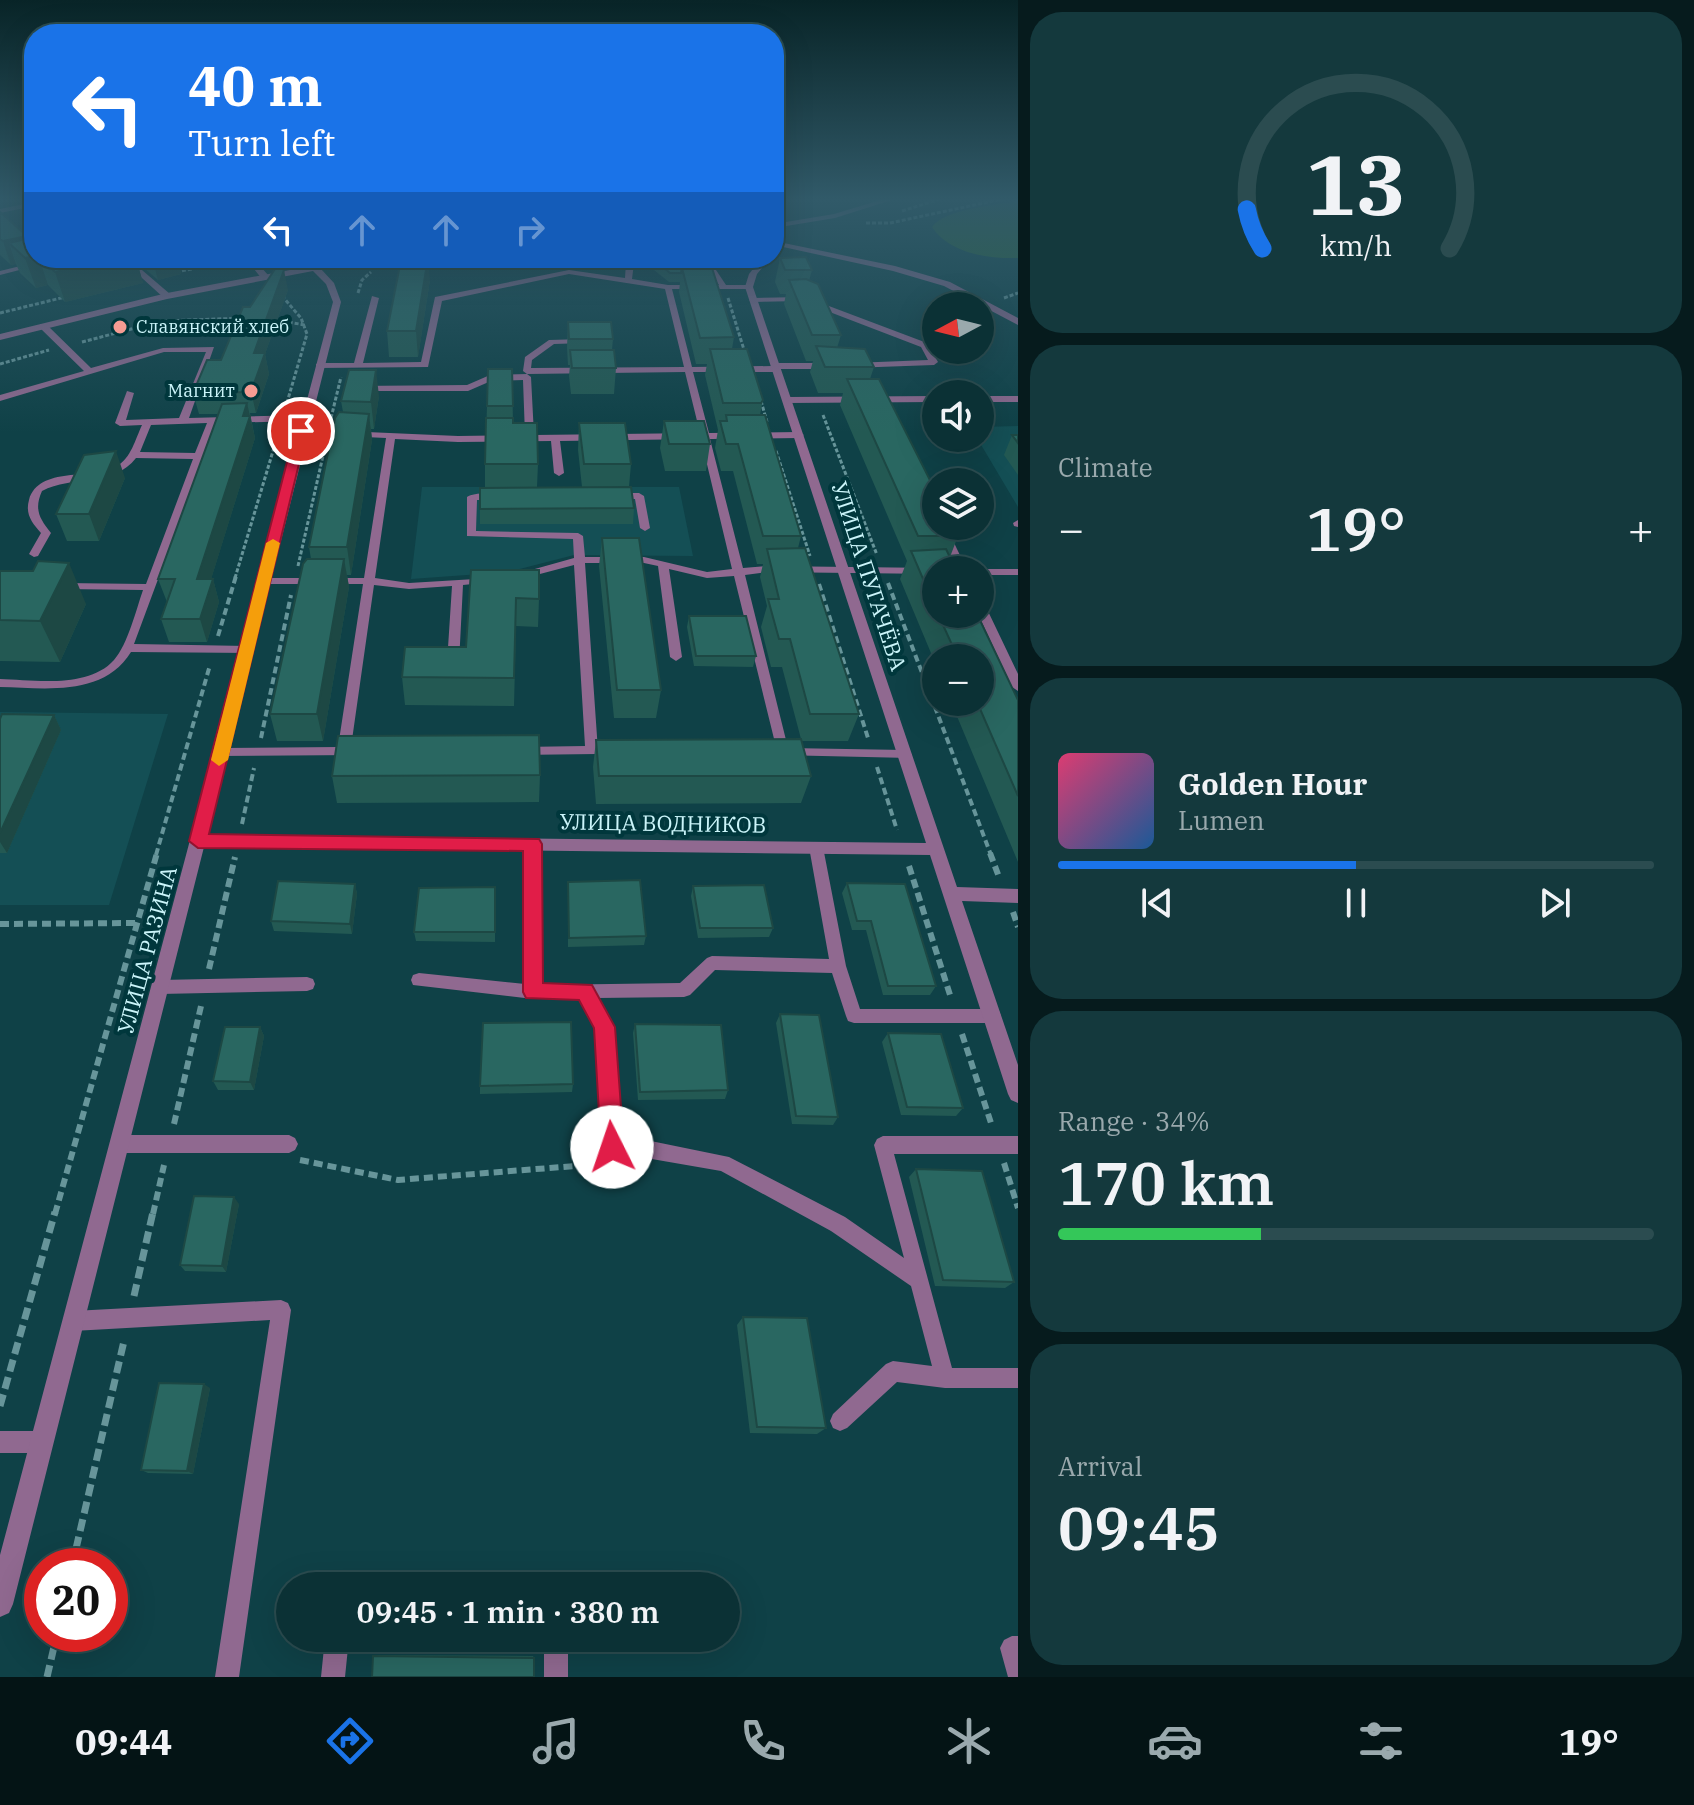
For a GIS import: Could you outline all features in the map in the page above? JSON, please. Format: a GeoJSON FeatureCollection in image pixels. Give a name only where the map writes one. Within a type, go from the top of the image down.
{"type":"FeatureCollection","features":[{"type":"Feature","properties":{"kind":"street","name":"УЛИЦА РАЗИНА"},"geometry":{"type":"LineString","coordinates":[[0,1604],[337,302],[330,283],[323,276]]}},
{"type":"Feature","properties":{"kind":"street"},"geometry":{"type":"LineString","coordinates":[[751,293],[753,276]]}},
{"type":"Feature","properties":{"kind":"street"},"geometry":{"type":"LineString","coordinates":[[920,276],[947,284],[1018,322]]}},
{"type":"Feature","properties":{"kind":"street"},"geometry":{"type":"LineString","coordinates":[[0,337],[167,296],[265,277]]}},
{"type":"Feature","properties":{"kind":"street","name":"УЛИЦА ПУГАЧЁВА"},"geometry":{"type":"LineString","coordinates":[[751,293],[1018,1094]]}},
{"type":"Feature","properties":{"kind":"street","name":"УЛИЦА ВОДНИКОВ"},"geometry":{"type":"LineString","coordinates":[[198,841],[936,849]]}},
{"type":"Feature","properties":{"kind":"street"},"geometry":{"type":"LineString","coordinates":[[952,894],[1012,896]]}},
{"type":"Feature","properties":{"kind":"lane"},"geometry":{"type":"LineString","coordinates":[[319,366],[425,365],[438,299],[548,276]]}},
{"type":"Feature","properties":{"kind":"lane"},"geometry":{"type":"LineString","coordinates":[[597,276],[668,287],[724,287],[802,299],[924,345],[934,362],[688,370],[527,371],[528,359],[552,342],[597,341]]}},
{"type":"Feature","properties":{"kind":"lane"},"geometry":{"type":"LineString","coordinates":[[628,281],[629,276]]}},
{"type":"Feature","properties":{"kind":"lane"},"geometry":{"type":"LineString","coordinates":[[717,276],[724,287]]}},
{"type":"Feature","properties":{"kind":"lane"},"geometry":{"type":"LineString","coordinates":[[146,277],[167,296]]}},
{"type":"Feature","properties":{"kind":"lane"},"geometry":{"type":"LineString","coordinates":[[668,287],[740,574],[776,752],[905,755]]}},
{"type":"Feature","properties":{"kind":"lane"},"geometry":{"type":"LineString","coordinates":[[348,377],[355,366],[375,298]]}},
{"type":"Feature","properties":{"kind":"lane"},"geometry":{"type":"LineString","coordinates":[[825,308],[831,322]]}},
{"type":"Feature","properties":{"kind":"lane"},"geometry":{"type":"LineString","coordinates":[[43,326],[90,372]]}},
{"type":"Feature","properties":{"kind":"lane"},"geometry":{"type":"LineString","coordinates":[[0,398],[163,350],[211,349],[183,421]]}},
{"type":"Feature","properties":{"kind":"lane"},"geometry":{"type":"LineString","coordinates":[[843,352],[849,366]]}},
{"type":"Feature","properties":{"kind":"lane"},"geometry":{"type":"LineString","coordinates":[[346,388],[468,388],[490,378],[527,377],[530,439]]}},
{"type":"Feature","properties":{"kind":"lane"},"geometry":{"type":"LineString","coordinates":[[130,393],[120,423],[282,418],[336,433],[530,439],[799,435]]}},
{"type":"Feature","properties":{"kind":"lane"},"geometry":{"type":"LineString","coordinates":[[881,399],[888,414]]}},
{"type":"Feature","properties":{"kind":"lane"},"geometry":{"type":"LineString","coordinates":[[787,400],[922,399]]}},
{"type":"Feature","properties":{"kind":"lane"},"geometry":{"type":"LineString","coordinates":[[994,399],[1018,399]]}},
{"type":"Feature","properties":{"kind":"lane"},"geometry":{"type":"LineString","coordinates":[[336,433],[339,418]]}},
{"type":"Feature","properties":{"kind":"lane"},"geometry":{"type":"LineString","coordinates":[[0,683],[56,684],[94,678],[120,665],[212,421]]}},
{"type":"Feature","properties":{"kind":"lane"},"geometry":{"type":"LineString","coordinates":[[34,554],[46,533],[34,520],[31,511],[38,489],[62,478],[108,473],[128,464],[148,422]]}},
{"type":"Feature","properties":{"kind":"lane"},"geometry":{"type":"LineString","coordinates":[[344,752],[391,436]]}},
{"type":"Feature","properties":{"kind":"lane"},"geometry":{"type":"LineString","coordinates":[[555,438],[559,473]]}},
{"type":"Feature","properties":{"kind":"lane"},"geometry":{"type":"LineString","coordinates":[[132,455],[199,456]]}},
{"type":"Feature","properties":{"kind":"lane"},"geometry":{"type":"LineString","coordinates":[[608,496],[639,496],[645,528]]}},
{"type":"Feature","properties":{"kind":"lane"},"geometry":{"type":"LineString","coordinates":[[499,752],[599,752],[578,536],[471,534],[472,497],[517,497]]}},
{"type":"Feature","properties":{"kind":"lane"},"geometry":{"type":"LineString","coordinates":[[510,579],[580,560],[644,560],[707,575],[767,569],[922,571]]}},
{"type":"Feature","properties":{"kind":"lane"},"geometry":{"type":"LineString","coordinates":[[663,566],[676,657]]}},
{"type":"Feature","properties":{"kind":"lane"},"geometry":{"type":"LineString","coordinates":[[994,572],[1018,572]]}},
{"type":"Feature","properties":{"kind":"lane"},"geometry":{"type":"LineString","coordinates":[[264,581],[370,581],[409,586],[497,579]]}},
{"type":"Feature","properties":{"kind":"lane"},"geometry":{"type":"LineString","coordinates":[[453,663],[458,582]]}},
{"type":"Feature","properties":{"kind":"lane"},"geometry":{"type":"LineString","coordinates":[[45,586],[150,587]]}},
{"type":"Feature","properties":{"kind":"lane"},"geometry":{"type":"LineString","coordinates":[[990,628],[1018,687]]}},
{"type":"Feature","properties":{"kind":"lane"},"geometry":{"type":"LineString","coordinates":[[127,648],[247,650]]}},
{"type":"Feature","properties":{"kind":"lane"},"geometry":{"type":"LineString","coordinates":[[221,753],[360,752]]}},
{"type":"Feature","properties":{"kind":"lane"},"geometry":{"type":"LineString","coordinates":[[533,844],[533,992]]}},
{"type":"Feature","properties":{"kind":"lane"},"geometry":{"type":"LineString","coordinates":[[816,847],[838,966],[854,1016],[993,1016]]}},
{"type":"Feature","properties":{"kind":"lane"},"geometry":{"type":"LineString","coordinates":[[419,980],[533,992],[684,990],[712,963],[838,966]]}},
{"type":"Feature","properties":{"kind":"lane"},"geometry":{"type":"LineString","coordinates":[[160,987],[307,984]]}},
{"type":"Feature","properties":{"kind":"lane"},"geometry":{"type":"LineString","coordinates":[[585,991],[605,1027],[612,1147],[646,1149],[723,1163],[838,1224],[919,1280]]}},
{"type":"Feature","properties":{"kind":"lane"},"geometry":{"type":"LineString","coordinates":[[119,1144],[289,1144]]}},
{"type":"Feature","properties":{"kind":"lane"},"geometry":{"type":"LineString","coordinates":[[945,1378],[883,1145],[1018,1145]]}},
{"type":"Feature","properties":{"kind":"lane"},"geometry":{"type":"LineString","coordinates":[[73,1321],[281,1310],[227,1677]]}},
{"type":"Feature","properties":{"kind":"lane"},"geometry":{"type":"LineString","coordinates":[[840,1421],[893,1371],[945,1378],[1018,1378]]}},
{"type":"Feature","properties":{"kind":"lane"},"geometry":{"type":"LineString","coordinates":[[0,1442],[42,1442]]}},
{"type":"Feature","properties":{"kind":"lane"},"geometry":{"type":"LineString","coordinates":[[1018,1648],[1012,1648],[1018,1672]]}},
{"type":"Feature","properties":{"kind":"lane"},"geometry":{"type":"LineString","coordinates":[[333,1677],[336,1652]]}},
{"type":"Feature","properties":{"kind":"lane"},"geometry":{"type":"LineString","coordinates":[[556,1652],[556,1677]]}},
{"type":"Feature","properties":{"kind":"path"},"geometry":{"type":"LineString","coordinates":[[146,277],[150,276]]}},
{"type":"Feature","properties":{"kind":"path"},"geometry":{"type":"LineString","coordinates":[[0,1406],[214,650],[307,334],[305,325],[265,277]]}},
{"type":"Feature","properties":{"kind":"path"},"geometry":{"type":"LineString","coordinates":[[0,313],[73,295]]}},
{"type":"Feature","properties":{"kind":"path"},"geometry":{"type":"LineString","coordinates":[[0,364],[162,321],[248,319]]}},
{"type":"Feature","properties":{"kind":"path"},"geometry":{"type":"LineString","coordinates":[[261,319],[305,325]]}},
{"type":"Feature","properties":{"kind":"path"},"geometry":{"type":"LineString","coordinates":[[817,400],[1012,896],[1018,927]]}},
{"type":"Feature","properties":{"kind":"path"},"geometry":{"type":"LineString","coordinates":[[0,924],[137,923]]}},
{"type":"Feature","properties":{"kind":"path"},"geometry":{"type":"LineString","coordinates":[[289,1144],[296,1159],[398,1180],[611,1163]]}},
{"type":"Feature","properties":{"kind":"path"},"geometry":{"type":"LineString","coordinates":[[47,1677],[53,1652]]}},
{"type":"Feature","properties":{"kind":"shaded area"},"geometry":{"type":"Polygon","coordinates":[[[1018,426],[1018,507],[985,452],[994,452],[994,427],[1018,426]]]}},
{"type":"Feature","properties":{"kind":"shaded area"},"geometry":{"type":"Polygon","coordinates":[[[422,487],[679,487],[693,556],[574,555],[508,572],[411,579],[422,487]]]}},
{"type":"Feature","properties":{"kind":"shaded area"},"geometry":{"type":"Polygon","coordinates":[[[0,712],[168,714],[109,905],[0,905],[0,712]]]}},
{"type":"Feature","properties":{"kind":"building"},"geometry":{"type":"Polygon","coordinates":[[[270,276],[282,276],[254,353],[265,353],[251,392],[193,393],[207,360],[221,360],[243,307],[250,307],[270,276]]]}},
{"type":"Feature","properties":{"kind":"building"},"geometry":{"type":"Polygon","coordinates":[[[398,276],[425,276],[416,331],[387,331],[398,276]]]}},
{"type":"Feature","properties":{"kind":"building"},"geometry":{"type":"Polygon","coordinates":[[[684,276],[715,276],[734,337],[700,338],[684,276]]]}},
{"type":"Feature","properties":{"kind":"building"},"geometry":{"type":"Polygon","coordinates":[[[806,279],[818,284],[841,335],[812,335],[789,280],[806,279]]]}},
{"type":"Feature","properties":{"kind":"building"},"geometry":{"type":"Polygon","coordinates":[[[568,322],[611,322],[613,339],[569,339],[568,322]]]}},
{"type":"Feature","properties":{"kind":"building"},"geometry":{"type":"Polygon","coordinates":[[[816,346],[865,349],[874,367],[825,367],[816,346]]]}},
{"type":"Feature","properties":{"kind":"building"},"geometry":{"type":"Polygon","coordinates":[[[710,349],[747,349],[763,400],[761,403],[723,403],[710,349]]]}},
{"type":"Feature","properties":{"kind":"building"},"geometry":{"type":"Polygon","coordinates":[[[570,350],[614,350],[616,368],[572,368],[570,350]]]}},
{"type":"Feature","properties":{"kind":"building"},"geometry":{"type":"Polygon","coordinates":[[[488,369],[512,369],[513,406],[487,406],[488,369]]]}},
{"type":"Feature","properties":{"kind":"building"},"geometry":{"type":"Polygon","coordinates":[[[349,370],[376,370],[371,402],[341,401],[349,370]]]}},
{"type":"Feature","properties":{"kind":"building"},"geometry":{"type":"Polygon","coordinates":[[[847,379],[879,379],[924,468],[922,536],[918,536],[847,379]]]}},
{"type":"Feature","properties":{"kind":"building"},"geometry":{"type":"Polygon","coordinates":[[[247,403],[243,416],[250,416],[197,579],[213,579],[200,619],[161,619],[175,579],[158,579],[222,404],[247,403]]]}},
{"type":"Feature","properties":{"kind":"building"},"geometry":{"type":"Polygon","coordinates":[[[339,412],[369,414],[347,547],[309,547],[335,418],[339,412]]]}},
{"type":"Feature","properties":{"kind":"building"},"geometry":{"type":"Polygon","coordinates":[[[726,415],[765,415],[801,536],[763,536],[738,444],[726,444],[720,421],[727,421],[726,415]]]}},
{"type":"Feature","properties":{"kind":"building"},"geometry":{"type":"Polygon","coordinates":[[[486,418],[513,418],[513,423],[537,423],[538,464],[485,464],[486,418]]]}},
{"type":"Feature","properties":{"kind":"building"},"geometry":{"type":"Polygon","coordinates":[[[664,421],[704,421],[710,444],[669,444],[664,421]]]}},
{"type":"Feature","properties":{"kind":"building"},"geometry":{"type":"Polygon","coordinates":[[[579,423],[625,423],[631,464],[584,464],[579,423]]]}},
{"type":"Feature","properties":{"kind":"building"},"geometry":{"type":"Polygon","coordinates":[[[116,451],[89,514],[56,514],[84,455],[116,451]]]}},
{"type":"Feature","properties":{"kind":"building"},"geometry":{"type":"Polygon","coordinates":[[[631,487],[634,508],[480,509],[480,488],[631,487]]]}},
{"type":"Feature","properties":{"kind":"building"},"geometry":{"type":"Polygon","coordinates":[[[602,538],[639,538],[661,690],[617,690],[602,538]]]}},
{"type":"Feature","properties":{"kind":"building"},"geometry":{"type":"Polygon","coordinates":[[[805,548],[859,714],[810,714],[790,639],[779,639],[768,599],[779,599],[767,549],[805,548]]]}},
{"type":"Feature","properties":{"kind":"building"},"geometry":{"type":"Polygon","coordinates":[[[946,549],[949,556],[922,556],[922,577],[911,551],[946,549]]]}},
{"type":"Feature","properties":{"kind":"building"},"geometry":{"type":"Polygon","coordinates":[[[307,559],[344,559],[317,714],[270,714],[303,564],[307,559]]]}},
{"type":"Feature","properties":{"kind":"building"},"geometry":{"type":"Polygon","coordinates":[[[38,561],[69,563],[40,621],[0,620],[0,571],[33,571],[38,561]]]}},
{"type":"Feature","properties":{"kind":"building"},"geometry":{"type":"Polygon","coordinates":[[[471,570],[539,570],[539,599],[516,598],[514,678],[402,677],[405,647],[466,647],[471,570]]]}},
{"type":"Feature","properties":{"kind":"building"},"geometry":{"type":"Polygon","coordinates":[[[689,616],[746,616],[756,656],[696,656],[689,616]]]}},
{"type":"Feature","properties":{"kind":"building"},"geometry":{"type":"Polygon","coordinates":[[[944,628],[984,628],[991,644],[952,644],[944,628]]]}},
{"type":"Feature","properties":{"kind":"building"},"geometry":{"type":"Polygon","coordinates":[[[994,650],[1018,700],[1018,796],[983,716],[994,716],[994,650]]]}},
{"type":"Feature","properties":{"kind":"building"},"geometry":{"type":"Polygon","coordinates":[[[2,714],[54,715],[0,833],[0,719],[2,714]]]}},
{"type":"Feature","properties":{"kind":"building"},"geometry":{"type":"Polygon","coordinates":[[[539,735],[540,775],[332,776],[338,736],[539,735]]]}},
{"type":"Feature","properties":{"kind":"building"},"geometry":{"type":"Polygon","coordinates":[[[801,739],[811,776],[599,776],[596,740],[801,739]]]}},
{"type":"Feature","properties":{"kind":"building"},"geometry":{"type":"Polygon","coordinates":[[[640,880],[646,936],[569,938],[568,882],[640,880]]]}},
{"type":"Feature","properties":{"kind":"building"},"geometry":{"type":"Polygon","coordinates":[[[278,881],[355,884],[350,924],[271,921],[278,881]]]}},
{"type":"Feature","properties":{"kind":"building"},"geometry":{"type":"Polygon","coordinates":[[[847,883],[905,884],[936,986],[888,986],[871,921],[857,921],[847,883]]]}},
{"type":"Feature","properties":{"kind":"building"},"geometry":{"type":"Polygon","coordinates":[[[764,885],[773,928],[700,928],[693,886],[764,885]]]}},
{"type":"Feature","properties":{"kind":"building"},"geometry":{"type":"Polygon","coordinates":[[[495,887],[495,932],[414,932],[419,888],[495,887]]]}},
{"type":"Feature","properties":{"kind":"building"},"geometry":{"type":"Polygon","coordinates":[[[780,1014],[819,1015],[838,1117],[796,1116],[780,1014]]]}},
{"type":"Feature","properties":{"kind":"building"},"geometry":{"type":"Polygon","coordinates":[[[571,1022],[573,1084],[480,1086],[483,1023],[571,1022]]]}},
{"type":"Feature","properties":{"kind":"building"},"geometry":{"type":"Polygon","coordinates":[[[635,1024],[721,1025],[728,1090],[640,1092],[635,1024]]]}},
{"type":"Feature","properties":{"kind":"building"},"geometry":{"type":"Polygon","coordinates":[[[225,1027],[260,1027],[250,1082],[213,1081],[225,1027]]]}},
{"type":"Feature","properties":{"kind":"building"},"geometry":{"type":"Polygon","coordinates":[[[888,1033],[941,1034],[963,1108],[907,1107],[888,1033]]]}},
{"type":"Feature","properties":{"kind":"building"},"geometry":{"type":"Polygon","coordinates":[[[916,1169],[982,1171],[1014,1282],[943,1280],[916,1169]]]}},
{"type":"Feature","properties":{"kind":"building"},"geometry":{"type":"Polygon","coordinates":[[[194,1196],[234,1197],[222,1266],[180,1265],[194,1196]]]}},
{"type":"Feature","properties":{"kind":"building"},"geometry":{"type":"Polygon","coordinates":[[[743,1317],[807,1318],[826,1428],[757,1427],[743,1317]]]}},
{"type":"Feature","properties":{"kind":"building"},"geometry":{"type":"Polygon","coordinates":[[[159,1383],[204,1384],[187,1471],[141,1470],[159,1383]]]}},
{"type":"Feature","properties":{"kind":"building"},"geometry":{"type":"Polygon","coordinates":[[[373,1656],[534,1658],[534,1677],[372,1677],[373,1656]]]}},
{"type":"Feature","properties":{"kind":"slow traffic"},"geometry":{"type":"LineString","coordinates":[[219,760],[273,543]]}},
{"type":"Feature","properties":{"kind":"place","name":"Славянский хлеб"},"geometry":{"type":"Point","coordinates":[120,327]}},
{"type":"Feature","properties":{"kind":"place","name":"Магнит"},"geometry":{"type":"Point","coordinates":[251,391]}},
{"type":"Feature","properties":{"kind":"route"},"geometry":{"type":"LineString","coordinates":[[301,431],[198,841],[533,844],[533,992],[585,991],[605,1027],[612,1147]]}}]}
